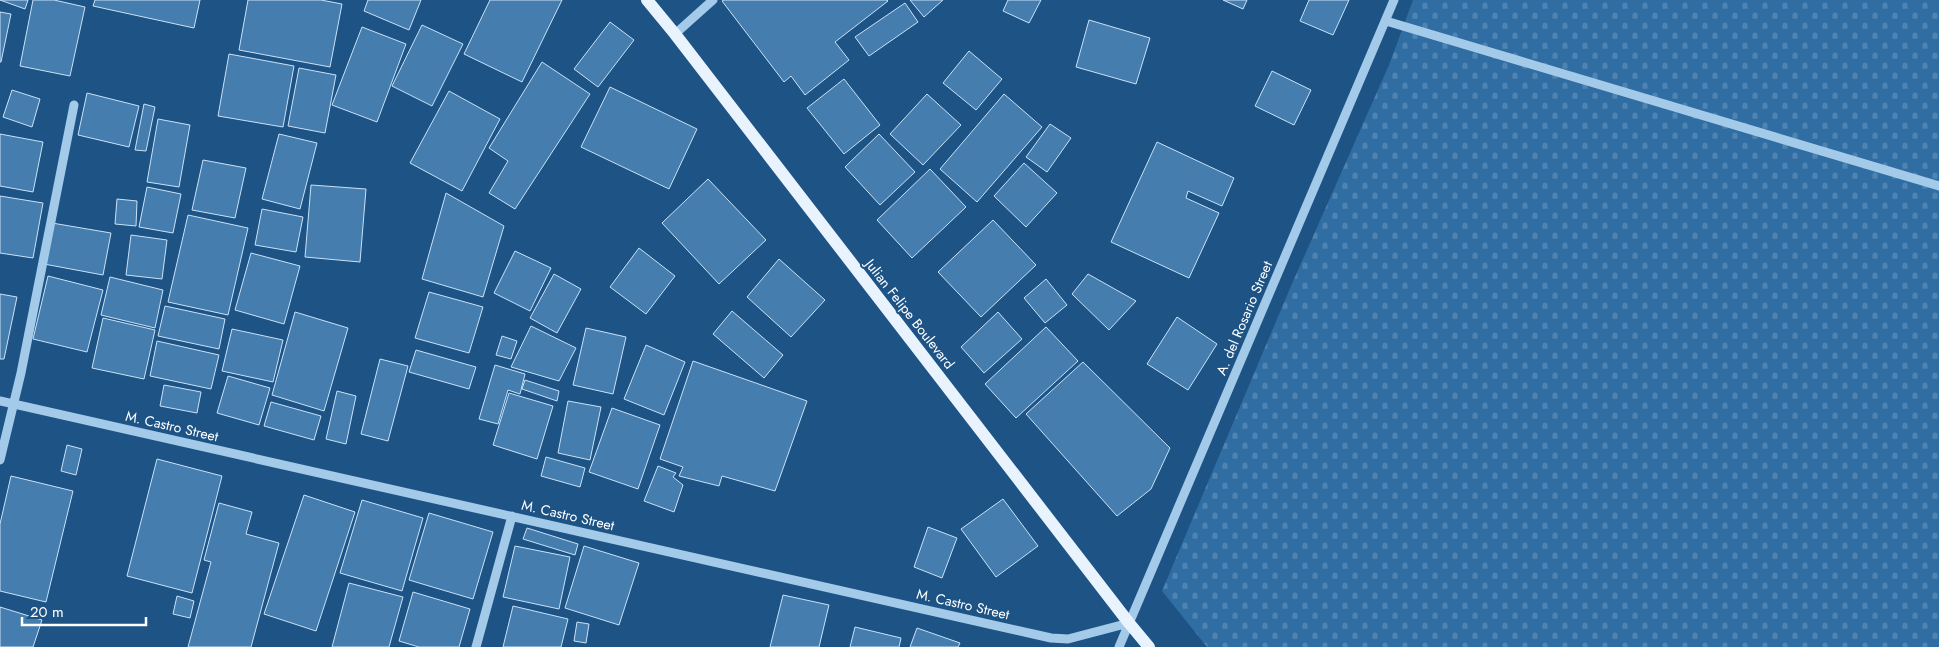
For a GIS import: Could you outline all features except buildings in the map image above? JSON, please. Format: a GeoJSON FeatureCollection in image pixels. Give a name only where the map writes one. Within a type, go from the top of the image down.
{"type":"FeatureCollection","features":[{"type":"Feature","properties":{"kind":"main road","name":"Julian Felipe Boulevard"},"geometry":{"type":"LineString","coordinates":[[647,0],[1149,647]]}},
{"type":"Feature","properties":{"kind":"street"},"geometry":{"type":"LineString","coordinates":[[675,34],[713,0]]}},
{"type":"Feature","properties":{"kind":"street","name":"A. del Rosario Street"},"geometry":{"type":"LineString","coordinates":[[1119,647],[1394,0]]}},
{"type":"Feature","properties":{"kind":"street"},"geometry":{"type":"LineString","coordinates":[[1386,21],[1939,186]]}},
{"type":"Feature","properties":{"kind":"street"},"geometry":{"type":"LineString","coordinates":[[0,460],[14,404],[74,105]]}},
{"type":"Feature","properties":{"kind":"street","name":"M. Castro Street"},"geometry":{"type":"LineString","coordinates":[[0,401],[1050,638],[1068,639],[1129,623]]}},
{"type":"Feature","properties":{"kind":"street"},"geometry":{"type":"LineString","coordinates":[[476,647],[512,516]]}},
{"type":"Feature","properties":{"kind":"green space"},"geometry":{"type":"Polygon","coordinates":[[[1413,0],[1939,0],[1939,647],[1207,647],[1162,591],[1291,286],[1389,65],[1413,0]]]}}]}
